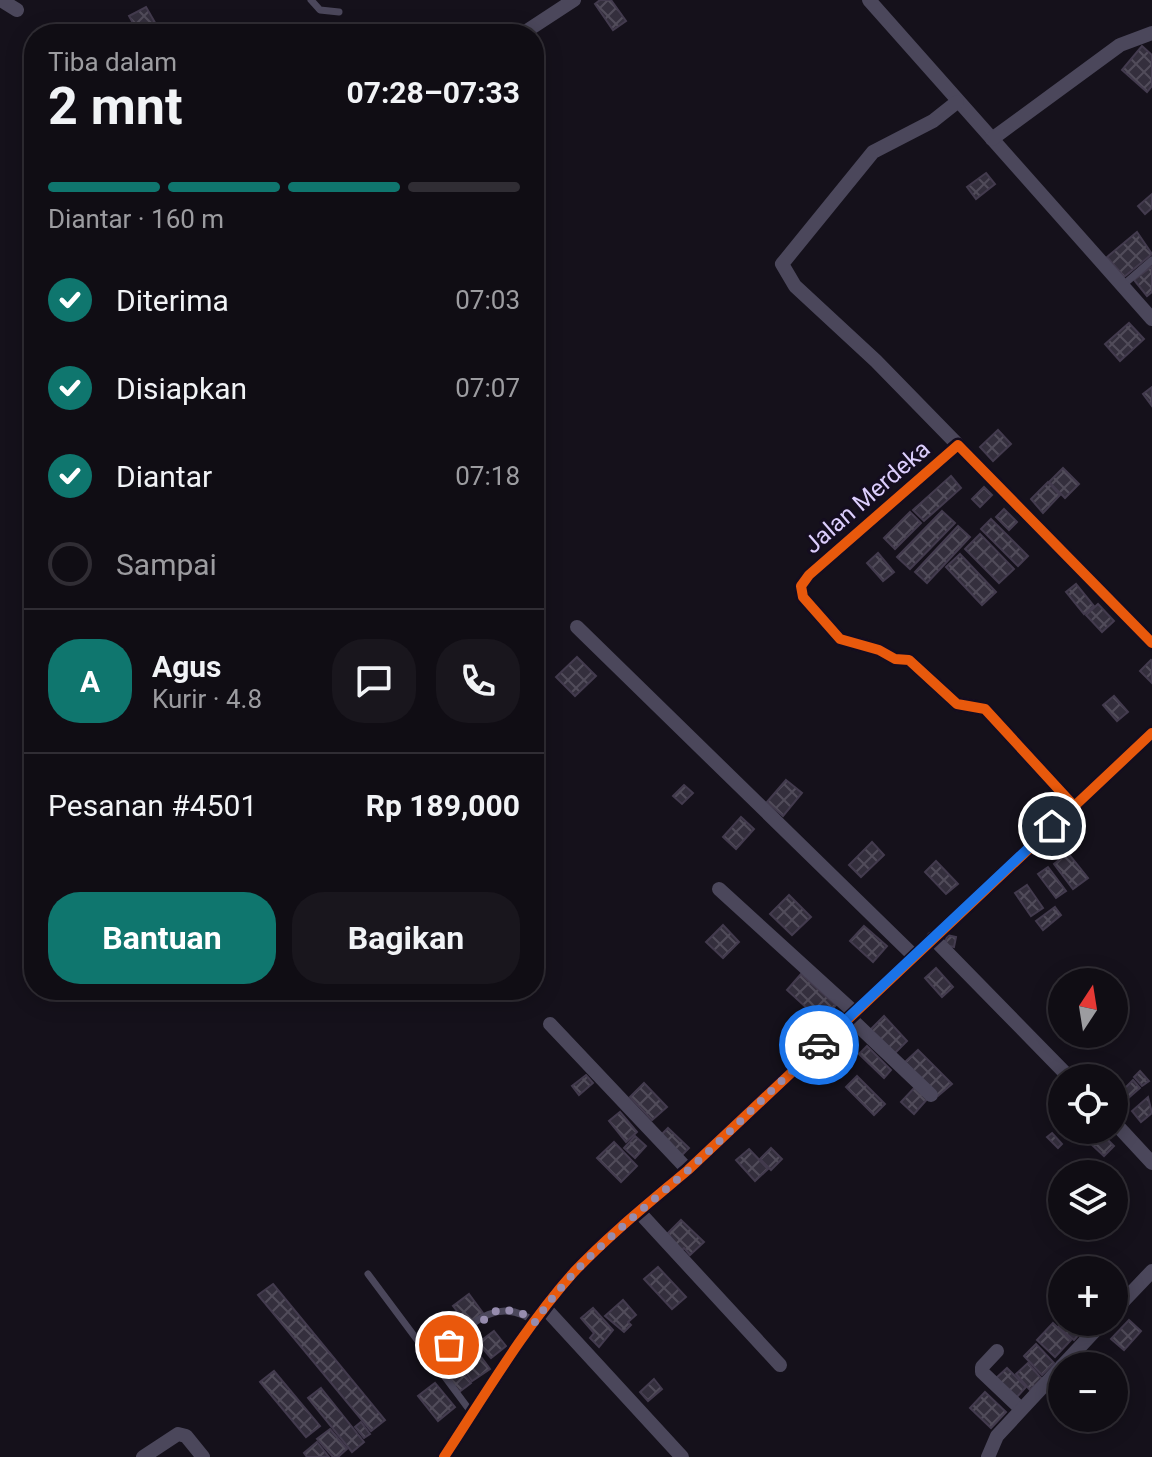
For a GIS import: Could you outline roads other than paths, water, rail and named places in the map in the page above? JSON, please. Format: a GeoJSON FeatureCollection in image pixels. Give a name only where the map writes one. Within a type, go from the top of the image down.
{"type":"FeatureCollection","features":[{"type":"Feature","properties":{"kind":"street"},"geometry":{"type":"LineString","coordinates":[[1,0],[17,10]]}},
{"type":"Feature","properties":{"kind":"street"},"geometry":{"type":"LineString","coordinates":[[537,24],[574,0]]}},
{"type":"Feature","properties":{"kind":"street"},"geometry":{"type":"LineString","coordinates":[[869,0],[1152,319]]}},
{"type":"Feature","properties":{"kind":"street"},"geometry":{"type":"LineString","coordinates":[[992,139],[1120,45],[1152,33]]}},
{"type":"Feature","properties":{"kind":"street"},"geometry":{"type":"LineString","coordinates":[[957,102],[933,121],[873,152],[782,264],[795,286],[876,361],[958,445]]}},
{"type":"Feature","properties":{"kind":"street","name":"Jalan Merdeka"},"geometry":{"type":"LineString","coordinates":[[1074,806],[985,709],[957,704],[909,660],[895,659],[879,650],[840,639],[800,591],[809,575],[958,445],[1152,643]]}},
{"type":"Feature","properties":{"kind":"street"},"geometry":{"type":"LineString","coordinates":[[577,627],[914,956]]}},
{"type":"Feature","properties":{"kind":"street"},"geometry":{"type":"LineString","coordinates":[[444,1457],[545,1308],[583,1264],[688,1170],[1152,733]]}},
{"type":"Feature","properties":{"kind":"street"},"geometry":{"type":"LineString","coordinates":[[719,889],[852,1014],[931,1095]]}},
{"type":"Feature","properties":{"kind":"street"},"geometry":{"type":"LineString","coordinates":[[933,938],[1056,1064]]}},
{"type":"Feature","properties":{"kind":"street"},"geometry":{"type":"LineString","coordinates":[[550,1024],[688,1170]]}},
{"type":"Feature","properties":{"kind":"street"},"geometry":{"type":"LineString","coordinates":[[1128,1137],[1152,1163]]}},
{"type":"Feature","properties":{"kind":"street"},"geometry":{"type":"LineString","coordinates":[[639,1212],[780,1365]]}},
{"type":"Feature","properties":{"kind":"street"},"geometry":{"type":"LineString","coordinates":[[1128,1296],[1152,1271]]}},
{"type":"Feature","properties":{"kind":"street"},"geometry":{"type":"LineString","coordinates":[[545,1308],[682,1457]]}},
{"type":"Feature","properties":{"kind":"street"},"geometry":{"type":"LineString","coordinates":[[1075,1352],[1090,1336]]}},
{"type":"Feature","properties":{"kind":"street"},"geometry":{"type":"LineString","coordinates":[[997,1351],[982,1367],[982,1372],[1021,1409]]}},
{"type":"Feature","properties":{"kind":"street"},"geometry":{"type":"LineString","coordinates":[[988,1457],[997,1436],[1048,1381]]}},
{"type":"Feature","properties":{"kind":"street"},"geometry":{"type":"LineString","coordinates":[[143,1457],[178,1434],[186,1436],[203,1457]]}},
{"type":"Feature","properties":{"kind":"lane"},"geometry":{"type":"LineString","coordinates":[[311,0],[320,10],[339,12]]}},
{"type":"Feature","properties":{"kind":"lane"},"geometry":{"type":"LineString","coordinates":[[1122,286],[1152,260]]}},
{"type":"Feature","properties":{"kind":"lane"},"geometry":{"type":"LineString","coordinates":[[368,1274],[473,1414]]}},
{"type":"Feature","properties":{"kind":"lane"},"geometry":{"type":"LineString","coordinates":[[432,1360],[484,1316],[499,1309],[520,1312],[535,1322]]}}]}
